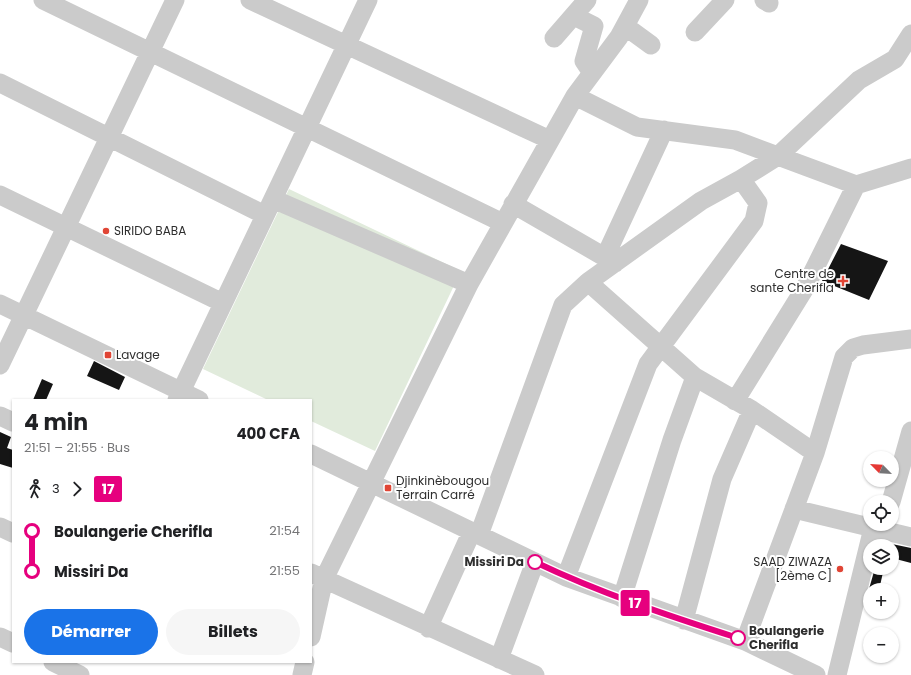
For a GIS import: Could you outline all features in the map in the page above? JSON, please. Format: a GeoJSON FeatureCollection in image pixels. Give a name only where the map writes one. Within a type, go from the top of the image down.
{"type":"FeatureCollection","features":[{"type":"Feature","properties":{"kind":"street"},"geometry":{"type":"LineString","coordinates":[[44,0],[503,222]]}},
{"type":"Feature","properties":{"kind":"street"},"geometry":{"type":"LineString","coordinates":[[0,365],[175,0]]}},
{"type":"Feature","properties":{"kind":"street"},"geometry":{"type":"LineString","coordinates":[[250,0],[550,140]]}},
{"type":"Feature","properties":{"kind":"street"},"geometry":{"type":"LineString","coordinates":[[179,396],[368,0]]}},
{"type":"Feature","properties":{"kind":"street"},"geometry":{"type":"LineString","coordinates":[[554,38],[587,0]]}},
{"type":"Feature","properties":{"kind":"street"},"geometry":{"type":"LineString","coordinates":[[312,627],[317,576],[372,483],[469,284],[575,96],[625,26],[639,0]]}},
{"type":"Feature","properties":{"kind":"street"},"geometry":{"type":"LineString","coordinates":[[695,32],[725,0]]}},
{"type":"Feature","properties":{"kind":"street"},"geometry":{"type":"LineString","coordinates":[[574,16],[594,26],[584,61],[592,74]]}},
{"type":"Feature","properties":{"kind":"street"},"geometry":{"type":"LineString","coordinates":[[625,26],[650,45]]}},
{"type":"Feature","properties":{"kind":"street"},"geometry":{"type":"LineString","coordinates":[[428,628],[475,533],[563,306],[610,260],[701,201],[741,180],[778,156],[860,80],[895,59],[911,34]]}},
{"type":"Feature","properties":{"kind":"street"},"geometry":{"type":"LineString","coordinates":[[0,83],[109,137],[269,207],[469,284]]}},
{"type":"Feature","properties":{"kind":"street"},"geometry":{"type":"LineString","coordinates":[[575,96],[638,127],[735,140],[856,185],[911,168]]}},
{"type":"Feature","properties":{"kind":"street"},"geometry":{"type":"LineString","coordinates":[[610,260],[664,130]]}},
{"type":"Feature","properties":{"kind":"street"},"geometry":{"type":"LineString","coordinates":[[566,576],[648,364],[754,221],[758,203],[741,180]]}},
{"type":"Feature","properties":{"kind":"street"},"geometry":{"type":"LineString","coordinates":[[735,401],[805,288],[856,185]]}},
{"type":"Feature","properties":{"kind":"street"},"geometry":{"type":"LineString","coordinates":[[0,195],[223,303]]}},
{"type":"Feature","properties":{"kind":"street"},"geometry":{"type":"LineString","coordinates":[[513,204],[610,260]]}},
{"type":"Feature","properties":{"kind":"street"},"geometry":{"type":"LineString","coordinates":[[588,282],[695,377],[752,410],[815,453]]}},
{"type":"Feature","properties":{"kind":"street"},"geometry":{"type":"LineString","coordinates":[[0,304],[179,396],[194,399]]}},
{"type":"Feature","properties":{"kind":"street"},"geometry":{"type":"LineString","coordinates":[[745,641],[815,453],[844,357],[853,348],[863,344],[911,339]]}},
{"type":"Feature","properties":{"kind":"street"},"geometry":{"type":"LineString","coordinates":[[622,598],[672,440],[695,377]]}},
{"type":"Feature","properties":{"kind":"street"},"geometry":{"type":"LineString","coordinates":[[684,620],[722,479],[752,410]]}},
{"type":"Feature","properties":{"kind":"street"},"geometry":{"type":"LineString","coordinates":[[0,416],[12,422]]}},
{"type":"Feature","properties":{"kind":"street"},"geometry":{"type":"LineString","coordinates":[[893,495],[911,431]]}},
{"type":"Feature","properties":{"kind":"street"},"geometry":{"type":"LineString","coordinates":[[312,454],[566,576],[622,598],[745,641],[816,675]]}},
{"type":"Feature","properties":{"kind":"street"},"geometry":{"type":"LineString","coordinates":[[794,509],[863,523]]}},
{"type":"Feature","properties":{"kind":"street"},"geometry":{"type":"LineString","coordinates":[[0,527],[12,533]]}},
{"type":"Feature","properties":{"kind":"street"},"geometry":{"type":"LineString","coordinates":[[837,675],[879,531]]}},
{"type":"Feature","properties":{"kind":"street"},"geometry":{"type":"LineString","coordinates":[[894,531],[911,536]]}},
{"type":"Feature","properties":{"kind":"street"},"geometry":{"type":"LineString","coordinates":[[499,659],[535,562]]}},
{"type":"Feature","properties":{"kind":"street"},"geometry":{"type":"LineString","coordinates":[[317,576],[428,628],[535,675]]}},
{"type":"Feature","properties":{"kind":"street"},"geometry":{"type":"LineString","coordinates":[[0,637],[12,643]]}},
{"type":"Feature","properties":{"kind":"street"},"geometry":{"type":"LineString","coordinates":[[46,675],[52,663]]}},
{"type":"Feature","properties":{"kind":"street"},"geometry":{"type":"LineString","coordinates":[[54,663],[80,675]]}},
{"type":"Feature","properties":{"kind":"green space"},"geometry":{"type":"Polygon","coordinates":[[[289,189],[461,271],[375,451],[312,421],[312,399],[266,399],[203,369],[289,189]]]}},
{"type":"Feature","properties":{"kind":"building"},"geometry":{"type":"Polygon","coordinates":[[[841,244],[888,261],[869,300],[822,281],[841,244]]]}},
{"type":"Feature","properties":{"kind":"building"},"geometry":{"type":"Polygon","coordinates":[[[94,361],[125,377],[119,390],[87,376],[94,361]]]}},
{"type":"Feature","properties":{"kind":"building"},"geometry":{"type":"Polygon","coordinates":[[[42,379],[53,384],[46,399],[33,399],[42,379]]]}},
{"type":"Feature","properties":{"kind":"building"},"geometry":{"type":"Polygon","coordinates":[[[0,432],[11,437],[7,448],[12,450],[12,468],[0,464],[0,432]]]}},
{"type":"Feature","properties":{"kind":"building"},"geometry":{"type":"Polygon","coordinates":[[[899,545],[911,548],[911,563],[899,560],[899,545]]]}},
{"type":"Feature","properties":{"kind":"building"},"geometry":{"type":"Polygon","coordinates":[[[873,575],[882,575],[881,583],[871,583],[873,575]]]}},
{"type":"Feature","properties":{"kind":"bus line","name":"17"},"geometry":{"type":"LineString","coordinates":[[535,562],[622,598],[738,638]]}},
{"type":"Feature","properties":{"kind":"place","name":"SIRIDO BABA"},"geometry":{"type":"Point","coordinates":[106,231]}},
{"type":"Feature","properties":{"kind":"place","name":"Centre de sante Cherifla"},"geometry":{"type":"Point","coordinates":[843,281]}},
{"type":"Feature","properties":{"kind":"place","name":"Lavage"},"geometry":{"type":"Point","coordinates":[108,355]}},
{"type":"Feature","properties":{"kind":"place","name":"Djinkinèbougou Terrain Carré"},"geometry":{"type":"Point","coordinates":[388,488]}},
{"type":"Feature","properties":{"kind":"place","name":"Missiri Da"},"geometry":{"type":"Point","coordinates":[535,562]}},
{"type":"Feature","properties":{"kind":"place","name":"SAAD ZIWAZA [2ème C]"},"geometry":{"type":"Point","coordinates":[840,569]}},
{"type":"Feature","properties":{"kind":"place","name":"Boulangerie Cherifla"},"geometry":{"type":"Point","coordinates":[738,638]}}]}
